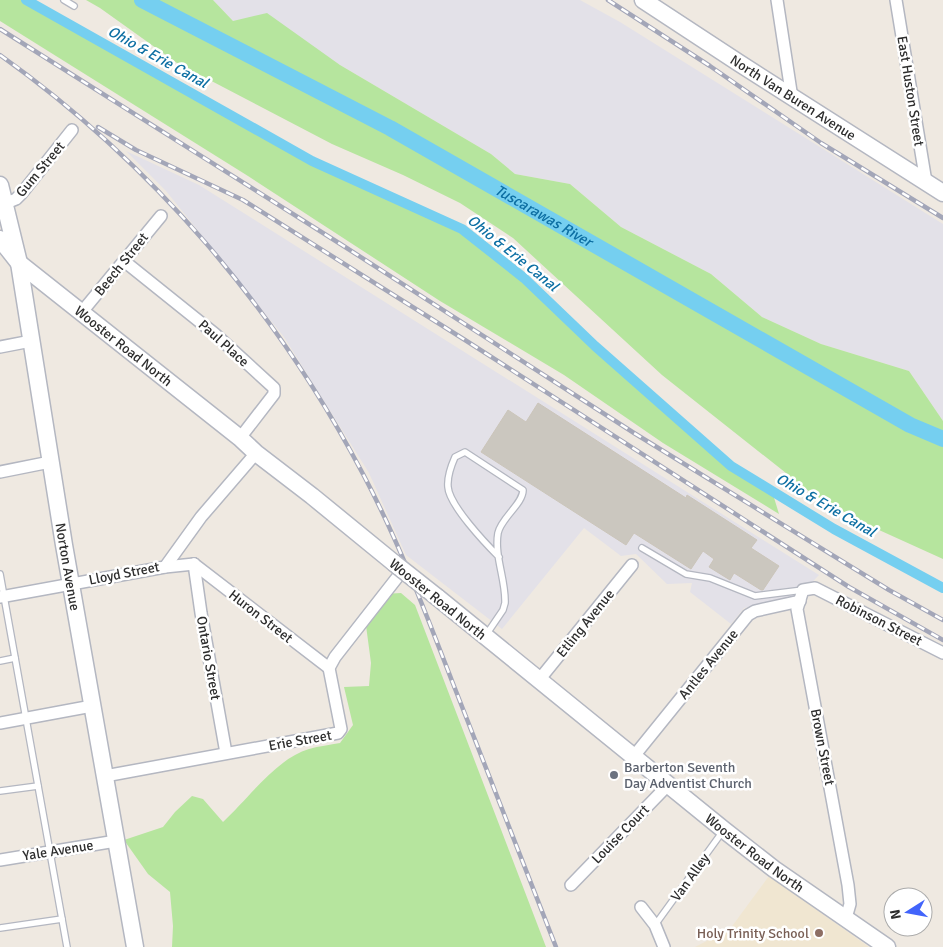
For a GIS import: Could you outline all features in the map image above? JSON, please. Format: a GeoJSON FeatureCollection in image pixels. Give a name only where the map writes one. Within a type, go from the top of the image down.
{"type":"FeatureCollection","features":[{"type":"Feature","properties":{"kind":"main road","name":"North Van Buren Avenue"},"geometry":{"type":"LineString","coordinates":[[643,0],[659,5],[792,98],[943,193]]}},
{"type":"Feature","properties":{"kind":"main road","name":"Norton Avenue"},"geometry":{"type":"LineString","coordinates":[[0,185],[19,263],[50,462],[135,947]]}},
{"type":"Feature","properties":{"kind":"main road","name":"Wooster Road North"},"geometry":{"type":"LineString","coordinates":[[0,239],[19,263],[240,438],[398,569],[437,597],[724,830],[774,869],[887,947]]}},
{"type":"Feature","properties":{"kind":"street"},"geometry":{"type":"LineString","coordinates":[[777,0],[792,98]]}},
{"type":"Feature","properties":{"kind":"street","name":"East Huston Street"},"geometry":{"type":"LineString","coordinates":[[896,0],[926,182]]}},
{"type":"Feature","properties":{"kind":"street","name":"Gum Street"},"geometry":{"type":"LineString","coordinates":[[4,204],[14,200],[22,193],[72,130]]}},
{"type":"Feature","properties":{"kind":"street","name":"Beech Street"},"geometry":{"type":"LineString","coordinates":[[81,313],[161,216]]}},
{"type":"Feature","properties":{"kind":"street","name":"Paul Place"},"geometry":{"type":"LineString","coordinates":[[124,261],[216,334],[274,388],[274,394],[240,438]]}},
{"type":"Feature","properties":{"kind":"street"},"geometry":{"type":"LineString","coordinates":[[0,347],[31,341]]}},
{"type":"Feature","properties":{"kind":"street","name":"Lloyd Street"},"geometry":{"type":"LineString","coordinates":[[2,596],[165,567],[200,517],[256,453]]}},
{"type":"Feature","properties":{"kind":"street"},"geometry":{"type":"LineString","coordinates":[[0,472],[50,462]]}},
{"type":"Feature","properties":{"kind":"street"},"geometry":{"type":"LineString","coordinates":[[165,567],[194,564]]}},
{"type":"Feature","properties":{"kind":"street","name":"Huron Street"},"geometry":{"type":"LineString","coordinates":[[194,564],[329,668]]}},
{"type":"Feature","properties":{"kind":"street","name":"Ontario Street"},"geometry":{"type":"LineString","coordinates":[[194,564],[226,753]]}},
{"type":"Feature","properties":{"kind":"street","name":"Etling Avenue"},"geometry":{"type":"LineString","coordinates":[[539,680],[632,566]]}},
{"type":"Feature","properties":{"kind":"street"},"geometry":{"type":"LineString","coordinates":[[329,668],[398,569]]}},
{"type":"Feature","properties":{"kind":"street","name":"Robinson Street"},"geometry":{"type":"LineString","coordinates":[[806,593],[943,653]]}},
{"type":"Feature","properties":{"kind":"street","name":"Antles Avenue"},"geometry":{"type":"LineString","coordinates":[[634,756],[748,615],[754,611],[806,593]]}},
{"type":"Feature","properties":{"kind":"street","name":"Brown Street"},"geometry":{"type":"LineString","coordinates":[[806,593],[797,609],[848,885],[850,904],[846,918]]}},
{"type":"Feature","properties":{"kind":"street","name":"Erie Street"},"geometry":{"type":"LineString","coordinates":[[105,776],[338,734],[341,729],[329,668]]}},
{"type":"Feature","properties":{"kind":"street"},"geometry":{"type":"LineString","coordinates":[[0,724],[92,706]]}},
{"type":"Feature","properties":{"kind":"street","name":"Louise Court"},"geometry":{"type":"LineString","coordinates":[[571,885],[669,784]]}},
{"type":"Feature","properties":{"kind":"street","name":"Yale Avenue"},"geometry":{"type":"LineString","coordinates":[[0,860],[116,841]]}},
{"type":"Feature","properties":{"kind":"street"},"geometry":{"type":"LineString","coordinates":[[641,907],[655,925],[664,947]]}},
{"type":"Feature","properties":{"kind":"lane"},"geometry":{"type":"LineString","coordinates":[[64,0],[74,6]]}},
{"type":"Feature","properties":{"kind":"lane"},"geometry":{"type":"LineString","coordinates":[[485,636],[503,610],[505,603],[498,532],[521,498],[523,490],[465,452],[455,457],[450,469],[448,487],[450,498],[482,540],[499,557]]}},
{"type":"Feature","properties":{"kind":"lane"},"geometry":{"type":"LineString","coordinates":[[642,548],[686,574],[710,578],[755,596],[806,593]]}},
{"type":"Feature","properties":{"kind":"lane"},"geometry":{"type":"LineString","coordinates":[[0,574],[2,596],[16,658],[67,947]]}},
{"type":"Feature","properties":{"kind":"lane"},"geometry":{"type":"LineString","coordinates":[[0,660],[16,658]]}},
{"type":"Feature","properties":{"kind":"lane"},"geometry":{"type":"LineString","coordinates":[[0,791],[38,786]]}},
{"type":"Feature","properties":{"kind":"lane","name":"Van Alley"},"geometry":{"type":"LineString","coordinates":[[655,925],[724,830]]}},
{"type":"Feature","properties":{"kind":"lane"},"geometry":{"type":"LineString","coordinates":[[0,928],[62,919]]}},
{"type":"Feature","properties":{"kind":"shaded area"},"geometry":{"type":"Polygon","coordinates":[[[213,0],[580,0],[620,22],[943,224],[943,421],[909,371],[821,344],[762,317],[711,274],[621,227],[570,184],[515,174],[491,154],[340,65],[303,40],[233,21],[213,0]]]}},
{"type":"Feature","properties":{"kind":"shaded area"},"geometry":{"type":"Polygon","coordinates":[[[126,151],[199,185],[819,575],[798,597],[744,608],[731,624],[690,592],[692,583],[667,584],[636,554],[621,556],[584,528],[502,629],[406,555],[369,473],[284,337],[166,191],[126,151]]]}},
{"type":"Feature","properties":{"kind":"shaded area"},"geometry":{"type":"Polygon","coordinates":[[[769,876],[869,947],[695,947],[730,929],[769,876]]]}},
{"type":"Feature","properties":{"kind":"green space"},"geometry":{"type":"Polygon","coordinates":[[[0,0],[25,0],[312,161],[462,229],[731,466],[772,491],[779,514],[663,443],[564,375],[440,301],[248,176],[0,21],[0,0]]]}},
{"type":"Feature","properties":{"kind":"green space"},"geometry":{"type":"Polygon","coordinates":[[[86,0],[213,0],[233,21],[267,13],[340,65],[491,154],[515,174],[570,184],[621,227],[711,274],[762,317],[821,344],[909,371],[943,421],[943,559],[868,525],[815,496],[662,375],[513,238],[460,203],[403,175],[332,144],[177,63],[86,0]]]}},
{"type":"Feature","properties":{"kind":"green space"},"geometry":{"type":"Polygon","coordinates":[[[401,593],[415,605],[546,947],[172,947],[173,926],[170,892],[148,874],[124,840],[163,827],[192,796],[203,799],[223,822],[263,780],[286,761],[309,749],[340,743],[353,725],[344,687],[369,686],[371,663],[365,618],[384,594],[401,593]]]}},
{"type":"Feature","properties":{"kind":"building"},"geometry":{"type":"Polygon","coordinates":[[[538,403],[686,498],[687,495],[757,540],[751,548],[779,566],[763,590],[734,573],[730,580],[709,567],[714,559],[703,551],[691,569],[634,533],[626,545],[481,452],[508,410],[526,422],[538,403]]]}},
{"type":"Feature","properties":{"kind":"waterway","name":"Ohio & Erie Canal"},"geometry":{"type":"LineString","coordinates":[[26,0],[312,161],[462,229],[524,278],[595,346],[731,466],[834,529],[943,588]]}},
{"type":"Feature","properties":{"kind":"waterway","name":"Tuscarawas River"},"geometry":{"type":"LineString","coordinates":[[142,0],[390,128],[910,425],[943,439]]}},
{"type":"Feature","properties":{"kind":"railway"},"geometry":{"type":"LineString","coordinates":[[608,0],[710,66],[821,143],[943,218]]}},
{"type":"Feature","properties":{"kind":"railway"},"geometry":{"type":"LineString","coordinates":[[0,29],[342,245],[634,433],[889,590],[943,620]]}},
{"type":"Feature","properties":{"kind":"railway"},"geometry":{"type":"LineString","coordinates":[[0,55],[56,97],[109,143],[159,192],[206,243],[250,297],[291,354],[329,413],[388,524],[432,628],[556,947]]}},
{"type":"Feature","properties":{"kind":"railway"},"geometry":{"type":"LineString","coordinates":[[98,127],[136,150],[243,200],[849,587],[943,640]]}},
{"type":"Feature","properties":{"kind":"place","name":"Barberton Seventh Day Adventist Church"},"geometry":{"type":"Point","coordinates":[614,775]}},
{"type":"Feature","properties":{"kind":"place","name":"Holy Trinity School"},"geometry":{"type":"Point","coordinates":[819,933]}}]}
